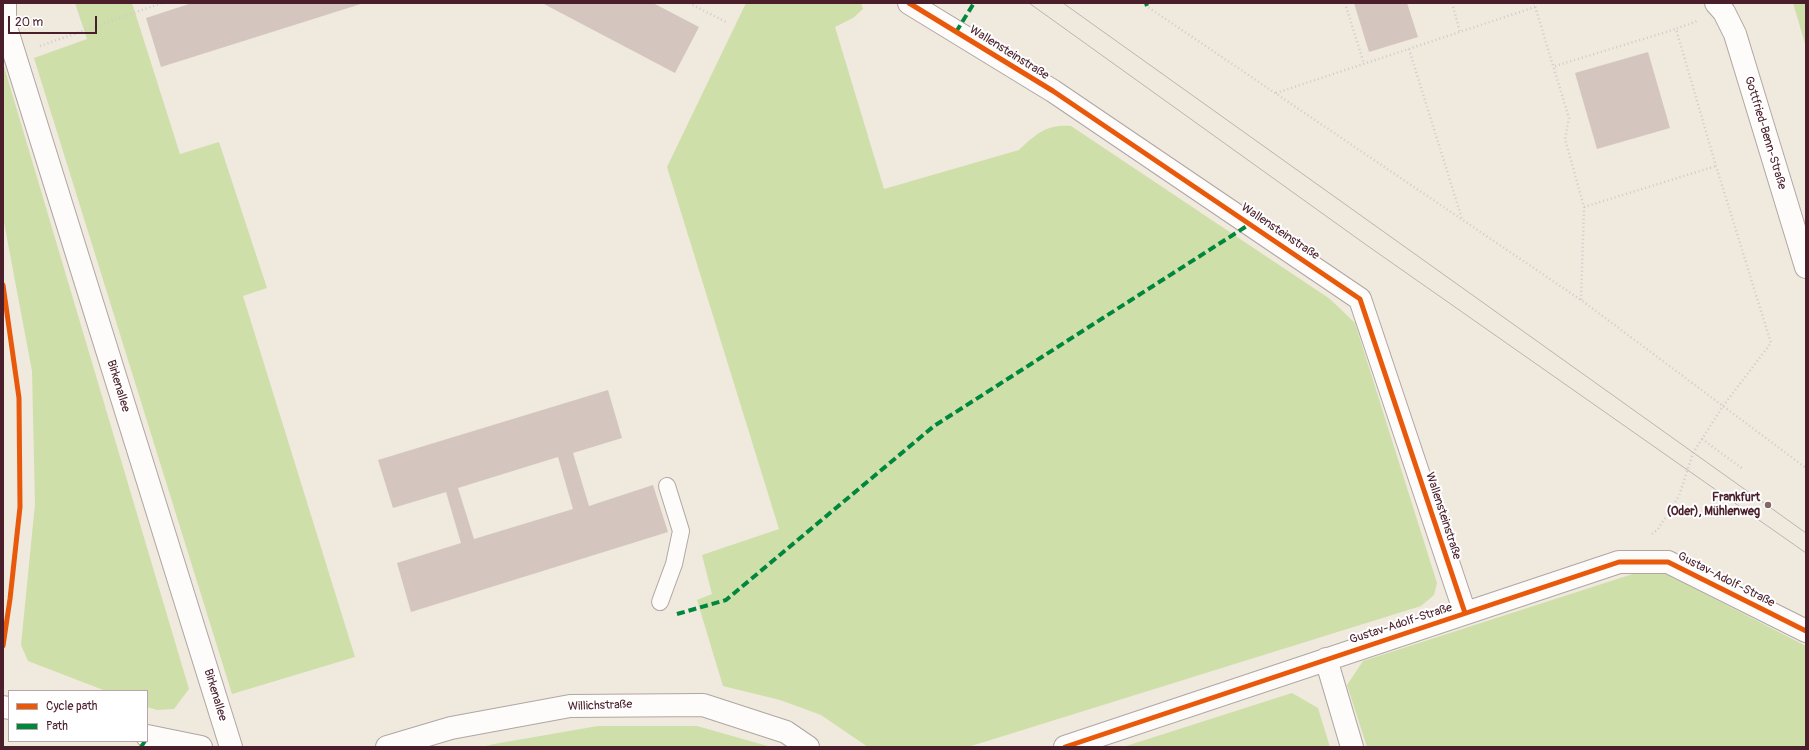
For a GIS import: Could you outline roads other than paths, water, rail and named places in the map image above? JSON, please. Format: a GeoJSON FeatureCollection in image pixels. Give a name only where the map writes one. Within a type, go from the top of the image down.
{"type":"FeatureCollection","features":[{"type":"Feature","properties":{"kind":"street","name":"Wallensteinstraße"},"geometry":{"type":"LineString","coordinates":[[909,3],[1052,91],[1360,299],[1465,613]]}},
{"type":"Feature","properties":{"kind":"street","name":"Gottfried-Benn-Straße"},"geometry":{"type":"LineString","coordinates":[[1720,8],[1735,34],[1806,266]]}},
{"type":"Feature","properties":{"kind":"street","name":"Birkenallee"},"geometry":{"type":"LineString","coordinates":[[5,14],[15,54],[231,747]]}},
{"type":"Feature","properties":{"kind":"street","name":"Gustav-Adolf-Straße"},"geometry":{"type":"LineString","coordinates":[[1065,747],[1619,562],[1668,562],[1806,632]]}},
{"type":"Feature","properties":{"kind":"street"},"geometry":{"type":"LineString","coordinates":[[1326,659],[1352,747]]}},
{"type":"Feature","properties":{"kind":"street","name":"Willichstraße"},"geometry":{"type":"LineString","coordinates":[[387,747],[451,728],[570,706],[703,705],[786,732],[808,747]]}},
{"type":"Feature","properties":{"kind":"street"},"geometry":{"type":"LineString","coordinates":[[148,736],[201,747]]}},
{"type":"Feature","properties":{"kind":"lane"},"geometry":{"type":"LineString","coordinates":[[660,602],[674,564],[681,531],[667,486]]}},
{"type":"Feature","properties":{"kind":"tram line"},"geometry":{"type":"LineString","coordinates":[[1029,3],[1365,244],[1806,553]]}},
{"type":"Feature","properties":{"kind":"tram line"},"geometry":{"type":"LineString","coordinates":[[1063,3],[1806,533]]}},
{"type":"Feature","properties":{"kind":"place","name":"Frankfurt (Oder), Mühlenweg"},"geometry":{"type":"Point","coordinates":[1768,505]}}]}
